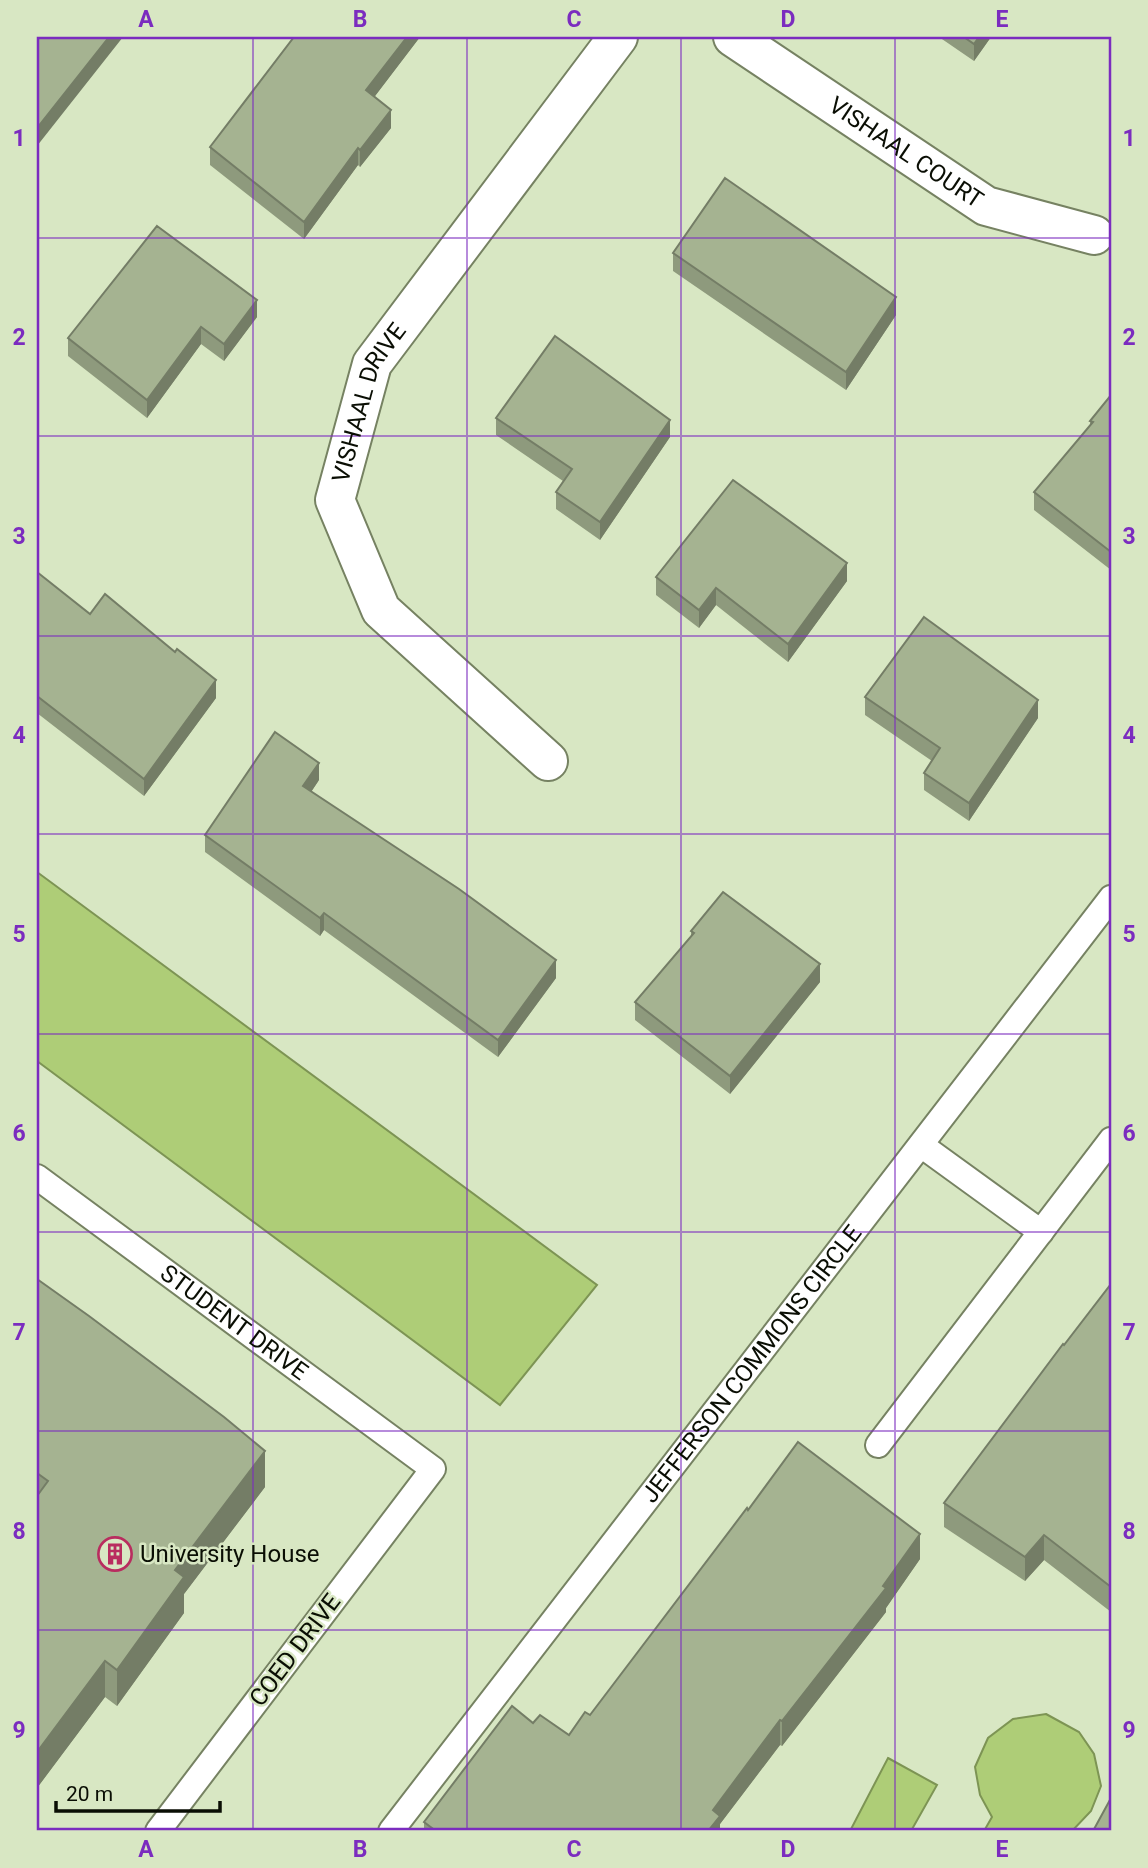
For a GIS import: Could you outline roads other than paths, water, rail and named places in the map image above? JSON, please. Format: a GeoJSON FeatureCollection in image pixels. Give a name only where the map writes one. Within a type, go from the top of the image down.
{"type":"FeatureCollection","features":[{"type":"Feature","properties":{"kind":"street","name":"VISHAAL DRIVE"},"geometry":{"type":"LineString","coordinates":[[548,761],[382,610],[335,500],[372,364],[618,37]]}},
{"type":"Feature","properties":{"kind":"street","name":"VISHAAL COURT"},"geometry":{"type":"LineString","coordinates":[[733,37],[986,206],[1094,235]]}},
{"type":"Feature","properties":{"kind":"lane","name":"JEFFERSON COMMONS CIRCLE"},"geometry":{"type":"LineString","coordinates":[[391,1831],[1111,898]]}},
{"type":"Feature","properties":{"kind":"lane"},"geometry":{"type":"LineString","coordinates":[[878,1445],[1111,1140]]}},
{"type":"Feature","properties":{"kind":"lane"},"geometry":{"type":"LineString","coordinates":[[921,1145],[1041,1232]]}},
{"type":"Feature","properties":{"kind":"lane","name":"STUDENT DRIVE"},"geometry":{"type":"LineString","coordinates":[[37,1177],[433,1469]]}},
{"type":"Feature","properties":{"kind":"lane","name":"COED DRIVE"},"geometry":{"type":"LineString","coordinates":[[158,1831],[433,1469]]}},
{"type":"Feature","properties":{"kind":"place","name":"University House"},"geometry":{"type":"Point","coordinates":[115,1554]}}]}
